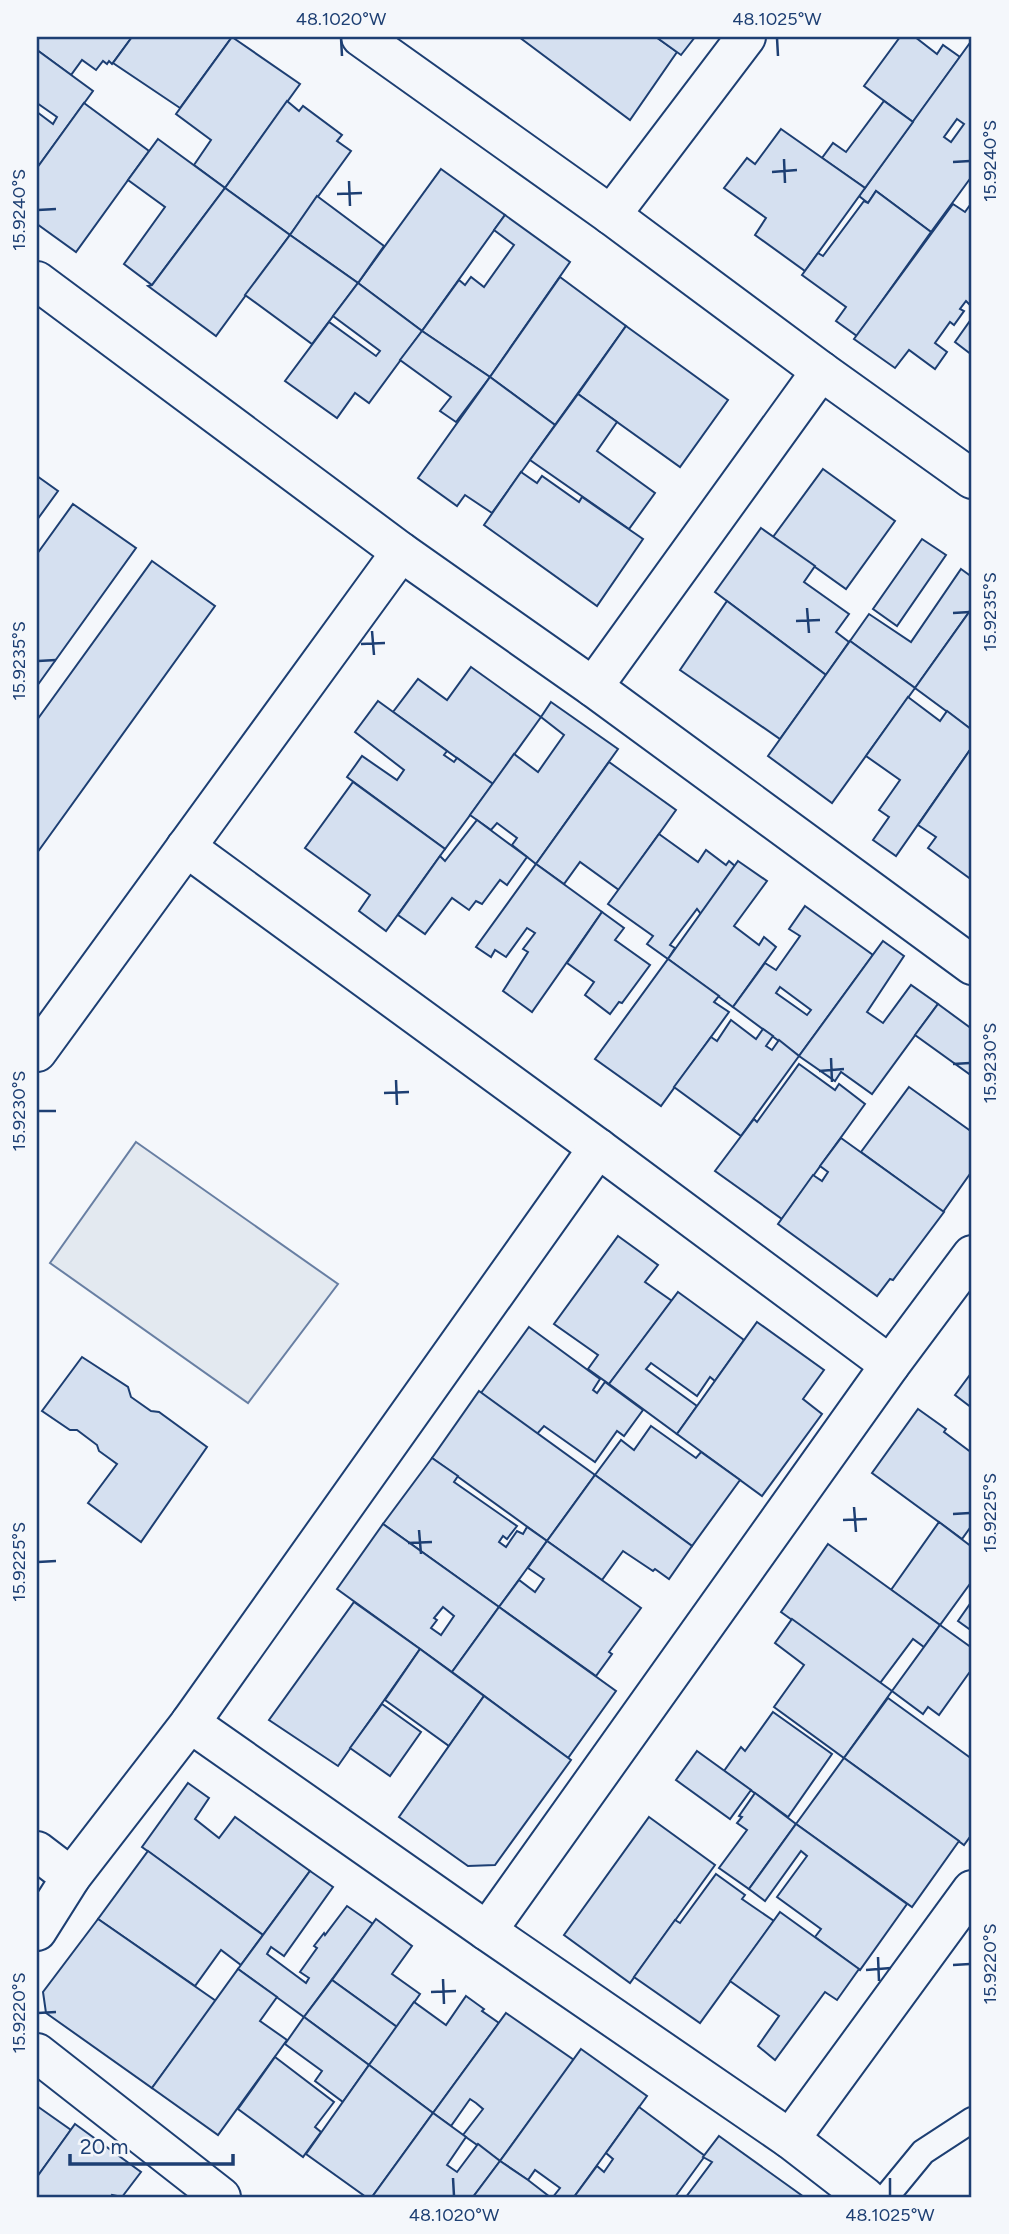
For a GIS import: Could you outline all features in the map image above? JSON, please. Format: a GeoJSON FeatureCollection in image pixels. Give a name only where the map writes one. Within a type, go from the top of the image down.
{"type":"FeatureCollection","features":[{"type":"Feature","properties":{"kind":"street"},"geometry":{"type":"LineString","coordinates":[[361,37],[611,215],[972,479]]}},
{"type":"Feature","properties":{"kind":"street"},"geometry":{"type":"LineString","coordinates":[[611,215],[746,37]]}},
{"type":"Feature","properties":{"kind":"street"},"geometry":{"type":"LineString","coordinates":[[37,281],[401,552],[593,687],[972,965]]}},
{"type":"Feature","properties":{"kind":"street"},"geometry":{"type":"LineString","coordinates":[[593,687],[821,371]]}},
{"type":"Feature","properties":{"kind":"street"},"geometry":{"type":"LineString","coordinates":[[37,1052],[401,552]]}},
{"type":"Feature","properties":{"kind":"street"},"geometry":{"type":"LineString","coordinates":[[186,847],[890,1365]]}},
{"type":"Feature","properties":{"kind":"street"},"geometry":{"type":"LineString","coordinates":[[37,1931],[71,1877],[191,1723],[598,1148]]}},
{"type":"Feature","properties":{"kind":"street"},"geometry":{"type":"LineString","coordinates":[[487,1931],[890,1365],[972,1255]]}},
{"type":"Feature","properties":{"kind":"street"},"geometry":{"type":"LineString","coordinates":[[191,1723],[790,2139],[865,2197]]}},
{"type":"Feature","properties":{"kind":"street"},"geometry":{"type":"LineString","coordinates":[[37,1851],[71,1877]]}},
{"type":"Feature","properties":{"kind":"street"},"geometry":{"type":"LineString","coordinates":[[790,2139],[972,1889]]}},
{"type":"Feature","properties":{"kind":"street"},"geometry":{"type":"LineString","coordinates":[[37,2053],[221,2197]]}},
{"type":"Feature","properties":{"kind":"lane"},"geometry":{"type":"LineString","coordinates":[[886,2197],[923,2152],[972,2120]]}},
{"type":"Feature","properties":{"kind":"shaded area"},"geometry":{"type":"Polygon","coordinates":[[[136,1142],[338,1284],[248,1403],[50,1263],[136,1142]]]}},
{"type":"Feature","properties":{"kind":"building"},"geometry":{"type":"Polygon","coordinates":[[[37,37],[132,37],[112,64],[103,61],[96,70],[82,60],[71,75],[37,50],[37,37]]]}},
{"type":"Feature","properties":{"kind":"building"},"geometry":{"type":"Polygon","coordinates":[[[132,37],[232,37],[180,108],[113,63],[132,37]]]}},
{"type":"Feature","properties":{"kind":"building"},"geometry":{"type":"Polygon","coordinates":[[[232,37],[300,84],[225,188],[194,165],[211,140],[176,114],[232,37]]]}},
{"type":"Feature","properties":{"kind":"building"},"geometry":{"type":"Polygon","coordinates":[[[519,37],[656,37],[677,52],[630,120],[519,37]]]}},
{"type":"Feature","properties":{"kind":"building"},"geometry":{"type":"Polygon","coordinates":[[[656,37],[695,37],[681,55],[656,37]]]}},
{"type":"Feature","properties":{"kind":"building"},"geometry":{"type":"Polygon","coordinates":[[[900,37],[915,37],[937,54],[943,45],[960,57],[913,122],[864,86],[900,37]]]}},
{"type":"Feature","properties":{"kind":"building"},"geometry":{"type":"Polygon","coordinates":[[[972,40],[972,176],[931,232],[876,191],[868,203],[859,196],[972,40]],[[957,119],[944,137],[951,142],[964,124],[957,119]]]}},
{"type":"Feature","properties":{"kind":"building"},"geometry":{"type":"Polygon","coordinates":[[[37,50],[93,91],[37,168],[37,112],[53,124],[57,117],[37,103],[37,50]]]}},
{"type":"Feature","properties":{"kind":"building"},"geometry":{"type":"Polygon","coordinates":[[[287,101],[299,111],[303,106],[342,135],[337,141],[351,151],[290,235],[225,188],[287,101]]]}},
{"type":"Feature","properties":{"kind":"building"},"geometry":{"type":"Polygon","coordinates":[[[884,101],[913,122],[865,188],[822,158],[833,143],[846,152],[884,101]]]}},
{"type":"Feature","properties":{"kind":"building"},"geometry":{"type":"Polygon","coordinates":[[[84,103],[149,151],[76,252],[37,224],[37,168],[84,103]]]}},
{"type":"Feature","properties":{"kind":"building"},"geometry":{"type":"Polygon","coordinates":[[[781,129],[865,188],[805,271],[755,235],[766,218],[724,188],[747,158],[755,164],[781,129]]]}},
{"type":"Feature","properties":{"kind":"building"},"geometry":{"type":"Polygon","coordinates":[[[158,139],[225,188],[152,285],[124,264],[165,207],[128,180],[158,139]]]}},
{"type":"Feature","properties":{"kind":"building"},"geometry":{"type":"Polygon","coordinates":[[[441,169],[505,215],[422,331],[358,283],[441,169]]]}},
{"type":"Feature","properties":{"kind":"building"},"geometry":{"type":"Polygon","coordinates":[[[225,188],[290,235],[216,336],[148,286],[152,285],[225,188]]]}},
{"type":"Feature","properties":{"kind":"building"},"geometry":{"type":"Polygon","coordinates":[[[876,191],[931,232],[857,336],[836,321],[846,307],[802,275],[818,253],[823,256],[864,201],[868,203],[876,191]]]}},
{"type":"Feature","properties":{"kind":"building"},"geometry":{"type":"Polygon","coordinates":[[[317,196],[384,246],[358,283],[290,235],[317,196]]]}},
{"type":"Feature","properties":{"kind":"building"},"geometry":{"type":"Polygon","coordinates":[[[953,204],[965,212],[970,205],[972,207],[972,301],[970,305],[966,301],[960,309],[964,311],[954,325],[950,322],[935,343],[947,352],[935,369],[909,350],[895,368],[854,339],[953,204]]]}},
{"type":"Feature","properties":{"kind":"building"},"geometry":{"type":"Polygon","coordinates":[[[505,215],[570,262],[490,377],[422,331],[459,280],[465,285],[471,277],[484,287],[514,245],[494,230],[505,215]]]}},
{"type":"Feature","properties":{"kind":"building"},"geometry":{"type":"Polygon","coordinates":[[[290,235],[358,283],[312,344],[245,295],[290,235]]]}},
{"type":"Feature","properties":{"kind":"building"},"geometry":{"type":"Polygon","coordinates":[[[560,277],[626,326],[555,425],[490,377],[560,277]]]}},
{"type":"Feature","properties":{"kind":"building"},"geometry":{"type":"Polygon","coordinates":[[[358,283],[422,331],[369,403],[355,393],[337,418],[285,381],[329,322],[376,356],[380,351],[333,316],[358,283]]]}},
{"type":"Feature","properties":{"kind":"building"},"geometry":{"type":"Polygon","coordinates":[[[972,318],[972,355],[955,342],[972,318]]]}},
{"type":"Feature","properties":{"kind":"building"},"geometry":{"type":"Polygon","coordinates":[[[626,326],[728,400],[680,467],[578,394],[626,326]]]}},
{"type":"Feature","properties":{"kind":"building"},"geometry":{"type":"Polygon","coordinates":[[[422,331],[490,377],[456,422],[440,411],[451,397],[400,360],[422,331]]]}},
{"type":"Feature","properties":{"kind":"building"},"geometry":{"type":"Polygon","coordinates":[[[490,377],[555,425],[492,513],[465,495],[457,506],[418,478],[490,377]]]}},
{"type":"Feature","properties":{"kind":"building"},"geometry":{"type":"Polygon","coordinates":[[[578,394],[617,422],[597,451],[655,493],[629,529],[530,460],[578,394]]]}},
{"type":"Feature","properties":{"kind":"building"},"geometry":{"type":"Polygon","coordinates":[[[823,469],[895,521],[846,589],[773,537],[823,469]]]}},
{"type":"Feature","properties":{"kind":"building"},"geometry":{"type":"Polygon","coordinates":[[[521,472],[537,483],[542,476],[579,502],[582,497],[643,539],[597,606],[484,525],[521,472]]]}},
{"type":"Feature","properties":{"kind":"building"},"geometry":{"type":"Polygon","coordinates":[[[37,476],[58,491],[37,520],[37,476]]]}},
{"type":"Feature","properties":{"kind":"building"},"geometry":{"type":"Polygon","coordinates":[[[73,504],[136,548],[37,686],[37,554],[73,504]]]}},
{"type":"Feature","properties":{"kind":"building"},"geometry":{"type":"Polygon","coordinates":[[[761,528],[815,566],[804,582],[849,614],[836,632],[849,642],[826,675],[715,592],[761,528]]]}},
{"type":"Feature","properties":{"kind":"building"},"geometry":{"type":"Polygon","coordinates":[[[922,539],[946,555],[897,626],[873,609],[922,539]]]}},
{"type":"Feature","properties":{"kind":"building"},"geometry":{"type":"Polygon","coordinates":[[[152,561],[215,606],[37,853],[37,720],[152,561]]]}},
{"type":"Feature","properties":{"kind":"building"},"geometry":{"type":"Polygon","coordinates":[[[961,569],[972,577],[972,608],[915,688],[850,641],[869,614],[911,642],[961,569]]]}},
{"type":"Feature","properties":{"kind":"building"},"geometry":{"type":"Polygon","coordinates":[[[727,601],[826,675],[780,739],[680,670],[727,601]]]}},
{"type":"Feature","properties":{"kind":"building"},"geometry":{"type":"Polygon","coordinates":[[[972,608],[972,730],[915,688],[972,608]]]}},
{"type":"Feature","properties":{"kind":"building"},"geometry":{"type":"Polygon","coordinates":[[[850,641],[915,688],[832,803],[768,756],[850,641]]]}},
{"type":"Feature","properties":{"kind":"building"},"geometry":{"type":"Polygon","coordinates":[[[471,667],[541,717],[493,784],[393,712],[418,679],[447,700],[471,667]]]}},
{"type":"Feature","properties":{"kind":"building"},"geometry":{"type":"Polygon","coordinates":[[[908,697],[940,721],[947,711],[972,730],[972,747],[896,856],[873,840],[889,817],[879,810],[900,780],[866,756],[908,697]]]}},
{"type":"Feature","properties":{"kind":"building"},"geometry":{"type":"Polygon","coordinates":[[[378,701],[447,751],[444,755],[454,762],[457,758],[493,784],[445,849],[347,777],[362,756],[397,780],[404,770],[355,732],[378,701]]]}},
{"type":"Feature","properties":{"kind":"building"},"geometry":{"type":"Polygon","coordinates":[[[551,702],[618,749],[536,864],[512,845],[517,838],[497,823],[491,830],[470,815],[514,754],[538,772],[564,735],[541,717],[551,702]]]}},
{"type":"Feature","properties":{"kind":"building"},"geometry":{"type":"Polygon","coordinates":[[[972,747],[972,880],[928,848],[936,837],[918,825],[972,747]]]}},
{"type":"Feature","properties":{"kind":"building"},"geometry":{"type":"Polygon","coordinates":[[[609,762],[676,810],[619,890],[580,862],[564,884],[536,864],[609,762]]]}},
{"type":"Feature","properties":{"kind":"building"},"geometry":{"type":"Polygon","coordinates":[[[353,782],[445,849],[386,931],[359,911],[370,895],[305,848],[353,782]]]}},
{"type":"Feature","properties":{"kind":"building"},"geometry":{"type":"Polygon","coordinates":[[[477,820],[527,857],[507,885],[500,880],[482,904],[476,901],[469,910],[452,898],[425,934],[398,915],[440,856],[445,861],[477,820]]]}},
{"type":"Feature","properties":{"kind":"building"},"geometry":{"type":"Polygon","coordinates":[[[659,834],[698,862],[706,850],[726,865],[729,861],[735,866],[701,914],[697,909],[670,945],[675,948],[668,959],[647,944],[653,936],[608,904],[659,834]]]}},
{"type":"Feature","properties":{"kind":"building"},"geometry":{"type":"Polygon","coordinates":[[[738,861],[767,881],[734,926],[759,945],[764,937],[776,947],[733,1007],[668,959],[738,861]]]}},
{"type":"Feature","properties":{"kind":"building"},"geometry":{"type":"Polygon","coordinates":[[[536,864],[602,912],[532,1012],[503,991],[528,952],[523,949],[535,933],[527,928],[506,957],[495,950],[491,957],[476,947],[536,864]]]}},
{"type":"Feature","properties":{"kind":"building"},"geometry":{"type":"Polygon","coordinates":[[[805,906],[873,955],[799,1056],[733,1007],[765,963],[776,970],[800,936],[789,929],[805,906]],[[780,987],[776,993],[807,1015],[811,1010],[780,987]]]}},
{"type":"Feature","properties":{"kind":"building"},"geometry":{"type":"Polygon","coordinates":[[[602,912],[624,928],[615,940],[650,965],[622,1003],[619,1002],[610,1014],[585,995],[594,982],[567,963],[602,912]]]}},
{"type":"Feature","properties":{"kind":"building"},"geometry":{"type":"Polygon","coordinates":[[[883,941],[904,956],[867,1012],[883,1023],[911,985],[938,1004],[872,1094],[841,1072],[835,1081],[799,1056],[883,941]]]}},
{"type":"Feature","properties":{"kind":"building"},"geometry":{"type":"Polygon","coordinates":[[[668,959],[719,996],[714,1002],[729,1012],[661,1106],[595,1059],[668,959]]]}},
{"type":"Feature","properties":{"kind":"building"},"geometry":{"type":"Polygon","coordinates":[[[938,1004],[972,1029],[972,1076],[915,1035],[938,1004]]]}},
{"type":"Feature","properties":{"kind":"building"},"geometry":{"type":"Polygon","coordinates":[[[731,1020],[756,1039],[763,1029],[773,1036],[766,1046],[772,1050],[779,1040],[799,1056],[741,1136],[674,1087],[711,1037],[717,1041],[731,1020]]]}},
{"type":"Feature","properties":{"kind":"building"},"geometry":{"type":"Polygon","coordinates":[[[799,1064],[835,1090],[839,1084],[865,1104],[782,1219],[715,1171],[754,1119],[757,1122],[799,1064]]]}},
{"type":"Feature","properties":{"kind":"building"},"geometry":{"type":"Polygon","coordinates":[[[909,1087],[972,1132],[972,1171],[943,1212],[861,1152],[909,1087]]]}},
{"type":"Feature","properties":{"kind":"building"},"geometry":{"type":"Polygon","coordinates":[[[841,1138],[944,1212],[893,1280],[890,1279],[877,1296],[778,1224],[813,1175],[822,1181],[828,1172],[820,1166],[841,1138]]]}},
{"type":"Feature","properties":{"kind":"building"},"geometry":{"type":"Polygon","coordinates":[[[618,1236],[658,1265],[645,1282],[672,1301],[609,1384],[588,1369],[598,1355],[554,1324],[618,1236]]]}},
{"type":"Feature","properties":{"kind":"building"},"geometry":{"type":"Polygon","coordinates":[[[678,1292],[744,1340],[715,1381],[710,1377],[697,1396],[651,1363],[646,1369],[697,1406],[677,1434],[609,1384],[678,1292]]]}},
{"type":"Feature","properties":{"kind":"building"},"geometry":{"type":"Polygon","coordinates":[[[757,1322],[824,1370],[803,1399],[822,1414],[762,1496],[677,1434],[757,1322]]]}},
{"type":"Feature","properties":{"kind":"building"},"geometry":{"type":"Polygon","coordinates":[[[529,1327],[600,1379],[593,1390],[597,1393],[605,1382],[643,1410],[624,1436],[617,1431],[595,1462],[544,1426],[537,1434],[481,1393],[529,1327]]]}},
{"type":"Feature","properties":{"kind":"building"},"geometry":{"type":"Polygon","coordinates":[[[82,1357],[128,1387],[131,1397],[151,1411],[159,1412],[207,1447],[141,1542],[88,1503],[117,1464],[77,1430],[70,1430],[42,1411],[82,1357]]]}},
{"type":"Feature","properties":{"kind":"building"},"geometry":{"type":"Polygon","coordinates":[[[972,1372],[972,1408],[955,1395],[972,1372]]]}},
{"type":"Feature","properties":{"kind":"building"},"geometry":{"type":"Polygon","coordinates":[[[479,1391],[595,1475],[547,1541],[432,1458],[479,1391]]]}},
{"type":"Feature","properties":{"kind":"building"},"geometry":{"type":"Polygon","coordinates":[[[918,1409],[946,1429],[944,1432],[972,1453],[972,1525],[962,1539],[872,1473],[918,1409]]]}},
{"type":"Feature","properties":{"kind":"building"},"geometry":{"type":"Polygon","coordinates":[[[651,1426],[696,1458],[701,1452],[740,1480],[692,1546],[595,1475],[621,1440],[634,1450],[651,1426]]]}},
{"type":"Feature","properties":{"kind":"building"},"geometry":{"type":"Polygon","coordinates":[[[432,1458],[458,1476],[454,1482],[517,1526],[507,1539],[503,1536],[499,1542],[506,1547],[517,1531],[523,1534],[527,1527],[547,1541],[499,1607],[383,1524],[432,1458]]]}},
{"type":"Feature","properties":{"kind":"building"},"geometry":{"type":"Polygon","coordinates":[[[595,1475],[692,1546],[669,1579],[623,1551],[602,1580],[547,1541],[595,1475]]]}},
{"type":"Feature","properties":{"kind":"building"},"geometry":{"type":"Polygon","coordinates":[[[939,1522],[972,1547],[972,1581],[940,1625],[891,1590],[939,1522]]]}},
{"type":"Feature","properties":{"kind":"building"},"geometry":{"type":"Polygon","coordinates":[[[383,1524],[499,1607],[452,1672],[337,1589],[383,1524]],[[443,1607],[434,1618],[437,1620],[431,1628],[441,1635],[454,1616],[443,1607]]]}},
{"type":"Feature","properties":{"kind":"building"},"geometry":{"type":"Polygon","coordinates":[[[547,1541],[641,1608],[609,1652],[612,1654],[596,1676],[499,1607],[519,1580],[535,1592],[544,1579],[528,1568],[547,1541]]]}},
{"type":"Feature","properties":{"kind":"building"},"geometry":{"type":"Polygon","coordinates":[[[828,1544],[940,1625],[924,1647],[913,1639],[880,1683],[781,1612],[828,1544]]]}},
{"type":"Feature","properties":{"kind":"building"},"geometry":{"type":"Polygon","coordinates":[[[972,1601],[972,1631],[958,1621],[972,1601]]]}},
{"type":"Feature","properties":{"kind":"building"},"geometry":{"type":"Polygon","coordinates":[[[354,1602],[420,1649],[338,1766],[269,1720],[354,1602]]]}},
{"type":"Feature","properties":{"kind":"building"},"geometry":{"type":"Polygon","coordinates":[[[499,1607],[616,1691],[568,1758],[452,1672],[499,1607]]]}},
{"type":"Feature","properties":{"kind":"building"},"geometry":{"type":"Polygon","coordinates":[[[792,1619],[892,1691],[844,1758],[774,1707],[804,1665],[775,1643],[792,1619]]]}},
{"type":"Feature","properties":{"kind":"building"},"geometry":{"type":"Polygon","coordinates":[[[940,1625],[972,1648],[972,1675],[969,1673],[939,1715],[928,1707],[923,1714],[892,1691],[940,1625]]]}},
{"type":"Feature","properties":{"kind":"building"},"geometry":{"type":"Polygon","coordinates":[[[420,1649],[484,1696],[449,1746],[385,1700],[420,1649]]]}},
{"type":"Feature","properties":{"kind":"building"},"geometry":{"type":"Polygon","coordinates":[[[484,1696],[571,1760],[495,1865],[468,1866],[399,1817],[484,1696]]]}},
{"type":"Feature","properties":{"kind":"building"},"geometry":{"type":"Polygon","coordinates":[[[888,1698],[972,1759],[972,1834],[964,1845],[844,1758],[888,1698]]]}},
{"type":"Feature","properties":{"kind":"building"},"geometry":{"type":"Polygon","coordinates":[[[382,1704],[421,1732],[390,1776],[350,1748],[382,1704]]]}},
{"type":"Feature","properties":{"kind":"building"},"geometry":{"type":"Polygon","coordinates":[[[773,1712],[832,1754],[788,1817],[724,1771],[741,1747],[745,1751],[773,1712]]]}},
{"type":"Feature","properties":{"kind":"building"},"geometry":{"type":"Polygon","coordinates":[[[697,1751],[751,1790],[730,1819],[676,1780],[697,1751]]]}},
{"type":"Feature","properties":{"kind":"building"},"geometry":{"type":"Polygon","coordinates":[[[844,1758],[959,1841],[912,1907],[796,1824],[844,1758]]]}},
{"type":"Feature","properties":{"kind":"building"},"geometry":{"type":"Polygon","coordinates":[[[188,1783],[209,1798],[195,1819],[219,1838],[235,1817],[310,1871],[263,1935],[142,1847],[188,1783]]]}},
{"type":"Feature","properties":{"kind":"building"},"geometry":{"type":"Polygon","coordinates":[[[755,1793],[796,1824],[749,1889],[719,1868],[747,1830],[737,1823],[755,1793]]]}},
{"type":"Feature","properties":{"kind":"building"},"geometry":{"type":"Polygon","coordinates":[[[649,1817],[715,1865],[630,1983],[564,1935],[649,1817]]]}},
{"type":"Feature","properties":{"kind":"building"},"geometry":{"type":"Polygon","coordinates":[[[796,1824],[907,1904],[860,1970],[815,1937],[821,1929],[777,1897],[807,1856],[801,1851],[765,1901],[749,1889],[796,1824]]]}},
{"type":"Feature","properties":{"kind":"building"},"geometry":{"type":"Polygon","coordinates":[[[148,1851],[263,1935],[241,1965],[221,1950],[195,1986],[98,1919],[148,1851]]]}},
{"type":"Feature","properties":{"kind":"building"},"geometry":{"type":"Polygon","coordinates":[[[310,1871],[333,1887],[284,1956],[271,1947],[267,1954],[306,1983],[309,1978],[300,1972],[317,1948],[314,1946],[347,1906],[373,1924],[304,2017],[238,1969],[310,1871]]]}},
{"type":"Feature","properties":{"kind":"building"},"geometry":{"type":"Polygon","coordinates":[[[716,1874],[745,1895],[742,1899],[774,1921],[700,2023],[634,1977],[675,1920],[680,1923],[716,1874]]]}},
{"type":"Feature","properties":{"kind":"building"},"geometry":{"type":"Polygon","coordinates":[[[780,1912],[859,1969],[837,2000],[825,1992],[775,2060],[758,2046],[779,2016],[730,1981],[780,1912]]]}},
{"type":"Feature","properties":{"kind":"building"},"geometry":{"type":"Polygon","coordinates":[[[98,1919],[216,2001],[152,2088],[46,2013],[43,1992],[98,1919]]]}},
{"type":"Feature","properties":{"kind":"building"},"geometry":{"type":"Polygon","coordinates":[[[376,1919],[412,1946],[392,1974],[420,1994],[397,2027],[332,1980],[376,1919]]]}},
{"type":"Feature","properties":{"kind":"building"},"geometry":{"type":"Polygon","coordinates":[[[238,1969],[277,1997],[260,2021],[287,2040],[218,2135],[152,2088],[238,1969]]]}},
{"type":"Feature","properties":{"kind":"building"},"geometry":{"type":"Polygon","coordinates":[[[332,1980],[397,2027],[369,2065],[304,2017],[332,1980]]]}},
{"type":"Feature","properties":{"kind":"building"},"geometry":{"type":"Polygon","coordinates":[[[466,1996],[499,2023],[433,2113],[369,2065],[414,2002],[446,2025],[466,1996]]]}},
{"type":"Feature","properties":{"kind":"building"},"geometry":{"type":"Polygon","coordinates":[[[506,2013],[574,2060],[500,2161],[463,2135],[483,2109],[476,2103],[470,2099],[451,2126],[433,2113],[506,2013]]]}},
{"type":"Feature","properties":{"kind":"building"},"geometry":{"type":"Polygon","coordinates":[[[304,2017],[369,2065],[343,2102],[315,2081],[322,2071],[285,2044],[304,2017]]]}},
{"type":"Feature","properties":{"kind":"building"},"geometry":{"type":"Polygon","coordinates":[[[581,2049],[647,2096],[574,2197],[553,2197],[560,2188],[535,2170],[528,2180],[500,2161],[581,2049]]]}},
{"type":"Feature","properties":{"kind":"building"},"geometry":{"type":"Polygon","coordinates":[[[275,2057],[334,2102],[315,2127],[321,2132],[303,2157],[238,2109],[275,2057]]]}},
{"type":"Feature","properties":{"kind":"building"},"geometry":{"type":"Polygon","coordinates":[[[369,2065],[433,2113],[372,2197],[366,2197],[306,2154],[369,2065]]]}},
{"type":"Feature","properties":{"kind":"building"},"geometry":{"type":"Polygon","coordinates":[[[37,2106],[71,2130],[37,2177],[37,2106]]]}},
{"type":"Feature","properties":{"kind":"building"},"geometry":{"type":"Polygon","coordinates":[[[639,2107],[705,2156],[675,2197],[574,2197],[597,2166],[604,2172],[613,2159],[606,2153],[639,2107]]]}},
{"type":"Feature","properties":{"kind":"building"},"geometry":{"type":"Polygon","coordinates":[[[433,2113],[466,2137],[447,2165],[457,2172],[478,2144],[500,2161],[473,2197],[372,2197],[433,2113]]]}},
{"type":"Feature","properties":{"kind":"building"},"geometry":{"type":"Polygon","coordinates":[[[75,2124],[141,2172],[122,2197],[37,2197],[37,2177],[75,2124]]]}},
{"type":"Feature","properties":{"kind":"building"},"geometry":{"type":"Polygon","coordinates":[[[719,2136],[804,2197],[686,2197],[712,2162],[703,2157],[719,2136]]]}},
{"type":"Feature","properties":{"kind":"building"},"geometry":{"type":"Polygon","coordinates":[[[500,2161],[528,2180],[550,2197],[473,2197],[500,2161]]]}}]}
